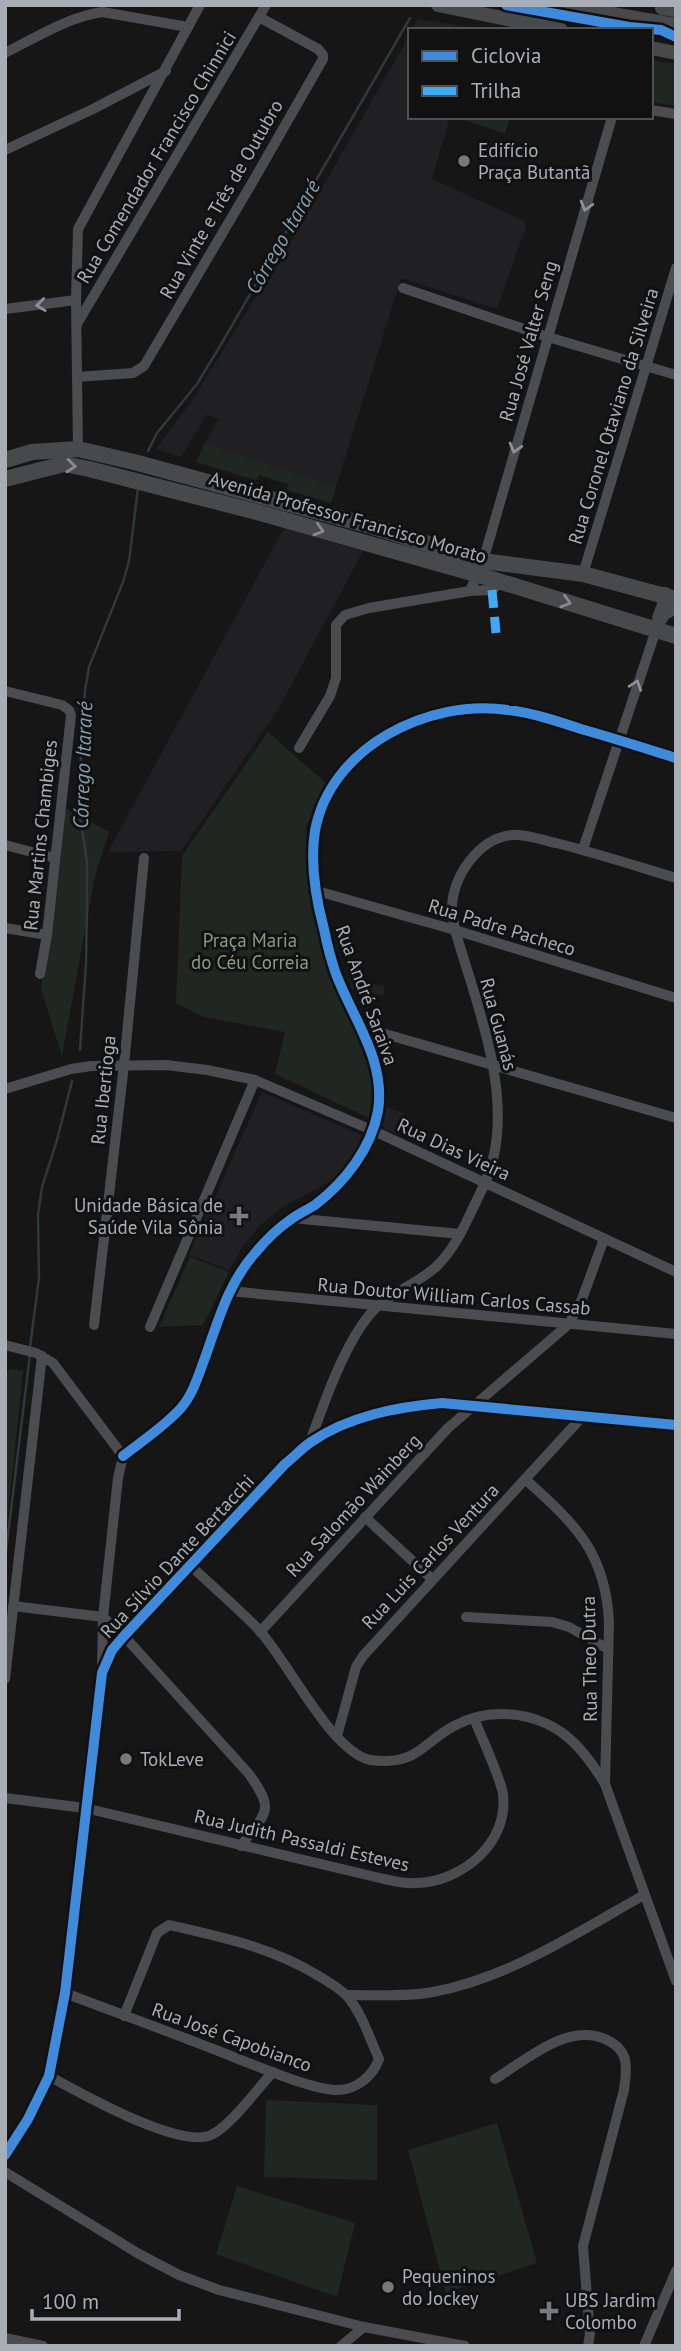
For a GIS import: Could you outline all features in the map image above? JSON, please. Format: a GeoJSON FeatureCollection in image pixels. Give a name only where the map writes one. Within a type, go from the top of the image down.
{"type":"FeatureCollection","features":[{"type":"Feature","properties":{"kind":"highway","name":"Avenida Professor Francisco Morato"},"geometry":{"type":"LineString","coordinates":[[5,460],[32,452],[78,449],[134,462],[368,526],[481,568],[501,582],[658,624],[676,636]]}},
{"type":"Feature","properties":{"kind":"highway","name":"Avenida Professor Francisco Morato"},"geometry":{"type":"LineString","coordinates":[[5,479],[50,467],[73,465],[481,568],[583,574],[670,597]]}},
{"type":"Feature","properties":{"kind":"highway"},"geometry":{"type":"LineString","coordinates":[[658,624],[670,597]]}},
{"type":"Feature","properties":{"kind":"main road"},"geometry":{"type":"LineString","coordinates":[[438,5],[551,28]]}},
{"type":"Feature","properties":{"kind":"main road"},"geometry":{"type":"LineString","coordinates":[[561,5],[599,8],[649,26],[676,25]]}},
{"type":"Feature","properties":{"kind":"main road"},"geometry":{"type":"LineString","coordinates":[[620,5],[630,18]]}},
{"type":"Feature","properties":{"kind":"main road"},"geometry":{"type":"LineString","coordinates":[[653,48],[676,53]]}},
{"type":"Feature","properties":{"kind":"street"},"geometry":{"type":"LineString","coordinates":[[78,449],[78,229],[200,5]]}},
{"type":"Feature","properties":{"kind":"street","name":"Rua Comendador Francisco Chinnici"},"geometry":{"type":"LineString","coordinates":[[76,327],[266,5]]}},
{"type":"Feature","properties":{"kind":"street"},"geometry":{"type":"LineString","coordinates":[[649,26],[667,8]]}},
{"type":"Feature","properties":{"kind":"street"},"geometry":{"type":"LineString","coordinates":[[5,53],[66,23],[102,12],[188,27]]}},
{"type":"Feature","properties":{"kind":"street","name":"Rua Vinte e Três de Outubro"},"geometry":{"type":"LineString","coordinates":[[77,377],[133,373],[144,366],[323,59],[318,49],[259,17]]}},
{"type":"Feature","properties":{"kind":"street"},"geometry":{"type":"LineString","coordinates":[[5,150],[166,71]]}},
{"type":"Feature","properties":{"kind":"street"},"geometry":{"type":"LineString","coordinates":[[653,110],[676,114]]}},
{"type":"Feature","properties":{"kind":"street","name":"Rua José Valter Seng"},"geometry":{"type":"LineString","coordinates":[[470,591],[481,568],[611,119]]}},
{"type":"Feature","properties":{"kind":"street","name":"Rua Coronel Otaviano da Silveira"},"geometry":{"type":"LineString","coordinates":[[583,574],[676,268]]}},
{"type":"Feature","properties":{"kind":"street"},"geometry":{"type":"LineString","coordinates":[[403,288],[548,337],[676,375]]}},
{"type":"Feature","properties":{"kind":"street"},"geometry":{"type":"LineString","coordinates":[[5,309],[76,300]]}},
{"type":"Feature","properties":{"kind":"street"},"geometry":{"type":"LineString","coordinates":[[299,748],[330,696],[336,678],[336,625],[345,615],[391,603],[492,590],[501,582]]}},
{"type":"Feature","properties":{"kind":"street"},"geometry":{"type":"LineString","coordinates":[[583,849],[658,624],[676,609]]}},
{"type":"Feature","properties":{"kind":"street","name":"Rua Martins Chambiges"},"geometry":{"type":"LineString","coordinates":[[5,691],[62,705],[71,715],[47,935],[40,974]]}},
{"type":"Feature","properties":{"kind":"street","name":"Rua André Saraiva"},"geometry":{"type":"LineString","coordinates":[[123,1456],[181,1408],[195,1385],[229,1291],[256,1252],[292,1218],[313,1206],[352,1169],[374,1131],[380,1088],[374,1061],[361,1027],[336,974],[323,928],[313,856],[316,830],[325,801],[348,766],[382,738],[411,723],[435,715],[480,708],[508,709],[546,718],[676,758]]}},
{"type":"Feature","properties":{"kind":"street","name":"Rua Guanás"},"geometry":{"type":"LineString","coordinates":[[310,1442],[321,1410],[355,1337],[380,1305],[434,1268],[452,1249],[486,1182],[494,1156],[498,1117],[494,1066],[455,930],[452,907],[467,863],[483,848],[500,838],[512,835],[528,836],[583,849],[676,878]]}},
{"type":"Feature","properties":{"kind":"street"},"geometry":{"type":"LineString","coordinates":[[5,845],[55,858]]}},
{"type":"Feature","properties":{"kind":"street","name":"Rua Ibertioga"},"geometry":{"type":"LineString","coordinates":[[94,1325],[124,1065],[144,858]]}},
{"type":"Feature","properties":{"kind":"street","name":"Rua Padre Pacheco"},"geometry":{"type":"LineString","coordinates":[[317,891],[676,998]]}},
{"type":"Feature","properties":{"kind":"street"},"geometry":{"type":"LineString","coordinates":[[5,928],[47,935]]}},
{"type":"Feature","properties":{"kind":"street"},"geometry":{"type":"LineString","coordinates":[[361,1027],[676,1118]]}},
{"type":"Feature","properties":{"kind":"street","name":"Rua Dias Vieira"},"geometry":{"type":"LineString","coordinates":[[5,1089],[71,1069],[124,1065],[166,1065],[255,1080],[486,1182],[676,1272]]}},
{"type":"Feature","properties":{"kind":"street"},"geometry":{"type":"LineString","coordinates":[[150,1328],[255,1080]]}},
{"type":"Feature","properties":{"kind":"street"},"geometry":{"type":"LineString","coordinates":[[292,1218],[460,1234]]}},
{"type":"Feature","properties":{"kind":"street"},"geometry":{"type":"LineString","coordinates":[[569,1324],[582,1299],[604,1239]]}},
{"type":"Feature","properties":{"kind":"street","name":"Rua Doutor William Carlos Cassab"},"geometry":{"type":"LineString","coordinates":[[229,1291],[676,1334]]}},
{"type":"Feature","properties":{"kind":"street","name":"Rua Salomão Wainberg"},"geometry":{"type":"LineString","coordinates":[[260,1632],[448,1428],[569,1324]]}},
{"type":"Feature","properties":{"kind":"street"},"geometry":{"type":"LineString","coordinates":[[5,1356],[13,1347],[39,1354],[53,1363],[123,1456],[118,1478],[103,1617],[102,1673]]}},
{"type":"Feature","properties":{"kind":"street"},"geometry":{"type":"LineString","coordinates":[[5,1679],[39,1354]]}},
{"type":"Feature","properties":{"kind":"street","name":"Rua Sílvio Dante Bertacchi"},"geometry":{"type":"LineString","coordinates":[[6,2155],[29,2119],[49,2076],[65,1993],[102,1673],[112,1650],[124,1636],[285,1464],[310,1442],[340,1426],[391,1409],[443,1402],[676,1425]]}},
{"type":"Feature","properties":{"kind":"street","name":"Rua Luis Carlos Ventura"},"geometry":{"type":"LineString","coordinates":[[337,1736],[356,1667],[373,1643],[582,1417]]}},
{"type":"Feature","properties":{"kind":"street","name":"Rua Theo Dutra"},"geometry":{"type":"LineString","coordinates":[[526,1479],[561,1511],[598,1563],[608,1602],[605,1784]]}},
{"type":"Feature","properties":{"kind":"street"},"geometry":{"type":"LineString","coordinates":[[365,1517],[432,1580]]}},
{"type":"Feature","properties":{"kind":"street"},"geometry":{"type":"LineString","coordinates":[[190,1565],[260,1632],[337,1736],[355,1753],[367,1759],[395,1761],[411,1757],[455,1725],[474,1718],[505,1713],[525,1716],[565,1734],[593,1764],[605,1784],[676,1981]]}},
{"type":"Feature","properties":{"kind":"street"},"geometry":{"type":"LineString","coordinates":[[13,1606],[103,1617],[124,1636],[249,1774],[265,1796],[265,1814],[241,1846]]}},
{"type":"Feature","properties":{"kind":"street"},"geometry":{"type":"LineString","coordinates":[[466,1617],[552,1622],[569,1627],[608,1649]]}},
{"type":"Feature","properties":{"kind":"street","name":"Rua Judith Passaldi Esteves"},"geometry":{"type":"LineString","coordinates":[[5,1798],[85,1808],[384,1879],[415,1884],[436,1881],[467,1868],[491,1844],[502,1819],[503,1793],[474,1718]]}},
{"type":"Feature","properties":{"kind":"street"},"geometry":{"type":"LineString","coordinates":[[124,2016],[158,1933],[169,1925],[257,1946],[292,1960],[347,1995],[433,1992],[489,1976],[544,1950],[644,1895]]}},
{"type":"Feature","properties":{"kind":"street","name":"Rua José Capobianco"},"geometry":{"type":"LineString","coordinates":[[65,1993],[273,2072],[326,2088],[351,2088],[364,2080],[379,2059],[362,2020],[347,1995]]}},
{"type":"Feature","properties":{"kind":"street"},"geometry":{"type":"LineString","coordinates":[[495,2079],[548,2046],[579,2034],[597,2035],[612,2042],[624,2053],[628,2065],[624,2090],[583,2246],[590,2334],[587,2346]]}},
{"type":"Feature","properties":{"kind":"street"},"geometry":{"type":"LineString","coordinates":[[49,2076],[129,2118],[174,2134],[203,2138],[223,2127],[273,2072]]}},
{"type":"Feature","properties":{"kind":"street"},"geometry":{"type":"LineString","coordinates":[[8,2175],[179,2275],[219,2290],[364,2327],[466,2346]]}},
{"type":"Feature","properties":{"kind":"street"},"geometry":{"type":"LineString","coordinates":[[644,2346],[676,2271]]}},
{"type":"Feature","properties":{"kind":"street"},"geometry":{"type":"LineString","coordinates":[[341,2346],[364,2327]]}},
{"type":"Feature","properties":{"kind":"street"},"geometry":{"type":"LineString","coordinates":[[5,2338],[43,2346]]}},
{"type":"Feature","properties":{"kind":"shaded area"},"geometry":{"type":"Polygon","coordinates":[[[418,19],[477,28],[413,28],[418,19]]]}},
{"type":"Feature","properties":{"kind":"shaded area"},"geometry":{"type":"Polygon","coordinates":[[[408,38],[408,119],[449,119],[432,179],[524,221],[526,227],[497,309],[401,278],[331,503],[287,490],[288,484],[259,475],[256,480],[196,462],[218,419],[207,414],[181,457],[156,449],[195,396],[310,209],[408,38]]]}},
{"type":"Feature","properties":{"kind":"shaded area"},"geometry":{"type":"Polygon","coordinates":[[[284,528],[363,551],[280,706],[181,851],[108,852],[284,528]]]}},
{"type":"Feature","properties":{"kind":"shaded area"},"geometry":{"type":"Polygon","coordinates":[[[348,978],[385,987],[383,996],[352,989],[348,978]]]}},
{"type":"Feature","properties":{"kind":"shaded area"},"geometry":{"type":"Polygon","coordinates":[[[262,1092],[364,1136],[351,1160],[334,1179],[283,1207],[260,1225],[229,1270],[189,1255],[262,1092]]]}},
{"type":"Feature","properties":{"kind":"shaded area"},"geometry":{"type":"Polygon","coordinates":[[[386,1107],[404,1113],[396,1134],[385,1129],[383,1125],[386,1107]]]}},
{"type":"Feature","properties":{"kind":"green space"},"geometry":{"type":"Polygon","coordinates":[[[653,60],[676,64],[676,106],[653,102],[653,60]]]}},
{"type":"Feature","properties":{"kind":"green space"},"geometry":{"type":"Polygon","coordinates":[[[463,119],[509,119],[505,134],[463,119]]]}},
{"type":"Feature","properties":{"kind":"green space"},"geometry":{"type":"Polygon","coordinates":[[[205,443],[336,487],[331,503],[287,490],[288,484],[259,475],[256,480],[196,462],[205,443]]]}},
{"type":"Feature","properties":{"kind":"green space","name":"Praça Maria do Céu Correia"},"geometry":{"type":"Polygon","coordinates":[[[268,732],[328,785],[306,826],[307,873],[317,925],[334,981],[353,1020],[374,1084],[369,1118],[275,1074],[285,1032],[204,1017],[176,1003],[182,856],[268,732]]]}},
{"type":"Feature","properties":{"kind":"green space"},"geometry":{"type":"Polygon","coordinates":[[[65,808],[109,832],[95,876],[62,1056],[41,989],[65,808]]]}},
{"type":"Feature","properties":{"kind":"green space"},"geometry":{"type":"Polygon","coordinates":[[[190,1257],[229,1272],[203,1325],[159,1327],[190,1257]]]}},
{"type":"Feature","properties":{"kind":"green space"},"geometry":{"type":"Polygon","coordinates":[[[11,1369],[23,1371],[5,1544],[5,1373],[11,1369]]]}},
{"type":"Feature","properties":{"kind":"green space"},"geometry":{"type":"Polygon","coordinates":[[[266,2100],[377,2105],[377,2180],[264,2177],[266,2100]]]}},
{"type":"Feature","properties":{"kind":"green space"},"geometry":{"type":"Polygon","coordinates":[[[497,2123],[537,2263],[446,2293],[408,2150],[497,2123]]]}},
{"type":"Feature","properties":{"kind":"green space"},"geometry":{"type":"Polygon","coordinates":[[[237,2186],[355,2223],[337,2297],[216,2254],[237,2186]]]}},
{"type":"Feature","properties":{"kind":"waterway","name":"Córrego Itararé"},"geometry":{"type":"LineString","coordinates":[[148,451],[157,433],[197,384],[410,18]]}},
{"type":"Feature","properties":{"kind":"waterway","name":"Córrego Itararé"},"geometry":{"type":"LineString","coordinates":[[80,1050],[86,963],[87,862],[78,802],[85,691],[89,667],[129,561],[138,488]]}},
{"type":"Feature","properties":{"kind":"waterway","name":"Córrego Itararé"},"geometry":{"type":"LineString","coordinates":[[30,1347],[39,1278],[38,1215],[42,1187],[72,1081]]}},
{"type":"Feature","properties":{"kind":"waterway","name":"Córrego Itararé"},"geometry":{"type":"LineString","coordinates":[[5,1559],[30,1354]]}},
{"type":"Feature","properties":{"kind":"marked path"},"geometry":{"type":"LineString","coordinates":[[492,590],[496,633]]}},
{"type":"Feature","properties":{"kind":"cycle path"},"geometry":{"type":"LineString","coordinates":[[506,5],[640,28]]}},
{"type":"Feature","properties":{"kind":"cycle path"},"geometry":{"type":"LineString","coordinates":[[653,29],[676,37]]}},
{"type":"Feature","properties":{"kind":"cycle path"},"geometry":{"type":"LineString","coordinates":[[123,1456],[168,1421],[186,1402],[196,1383],[226,1301],[247,1264],[276,1231],[315,1205],[337,1186],[355,1164],[375,1125],[379,1092],[373,1057],[334,969],[315,880],[315,831],[324,801],[340,775],[362,753],[388,734],[416,721],[447,712],[478,708],[536,715],[676,758]]}},
{"type":"Feature","properties":{"kind":"cycle path"},"geometry":{"type":"LineString","coordinates":[[5,2155],[28,2119],[49,2076],[65,1993],[102,1673],[112,1650],[124,1636],[285,1464],[311,1442],[357,1419],[391,1410],[442,1403],[676,1425]]}},
{"type":"Feature","properties":{"kind":"place","name":"Edifício Praça Butantã"},"geometry":{"type":"Point","coordinates":[464,161]}},
{"type":"Feature","properties":{"kind":"place","name":"Unidade Básica de Saúde Vila Sônia"},"geometry":{"type":"Point","coordinates":[239,1216]}},
{"type":"Feature","properties":{"kind":"place","name":"TokLeve"},"geometry":{"type":"Point","coordinates":[126,1759]}},
{"type":"Feature","properties":{"kind":"place","name":"Pequeninos do Jockey"},"geometry":{"type":"Point","coordinates":[388,2287]}},
{"type":"Feature","properties":{"kind":"place","name":"UBS Jardim Colombo"},"geometry":{"type":"Point","coordinates":[549,2311]}}]}
